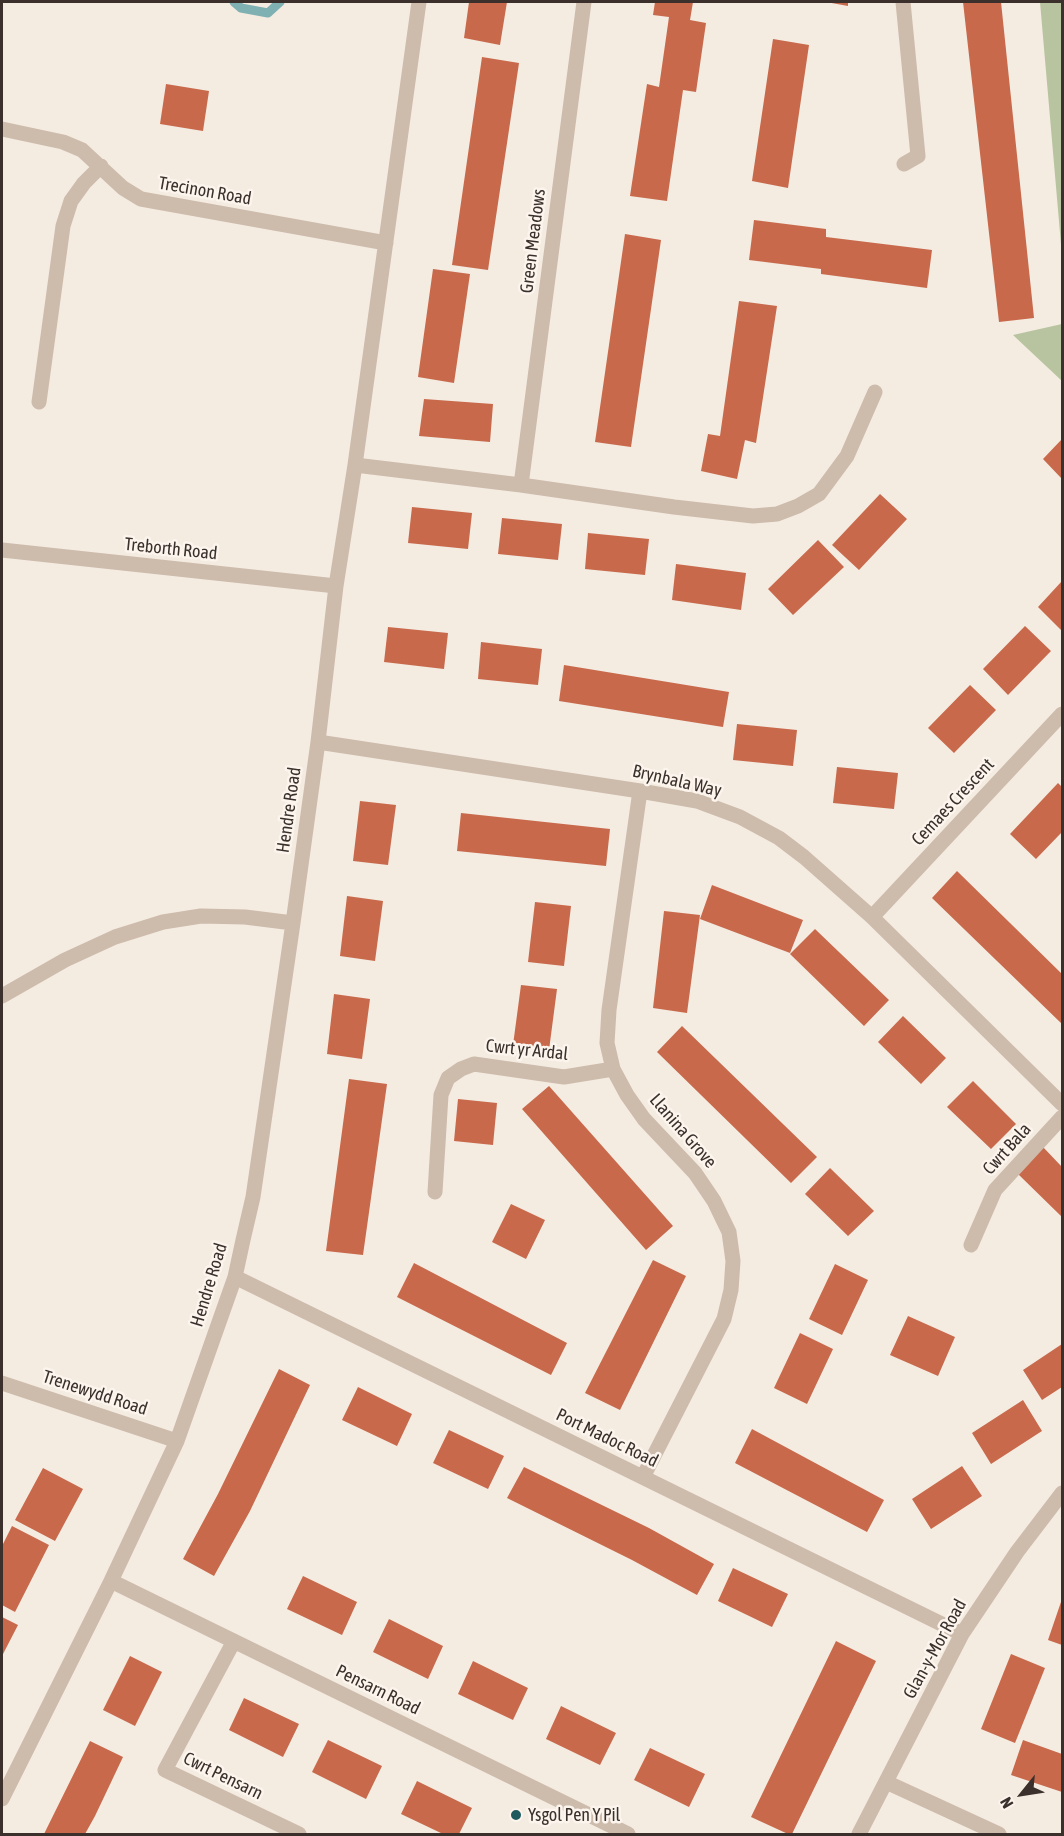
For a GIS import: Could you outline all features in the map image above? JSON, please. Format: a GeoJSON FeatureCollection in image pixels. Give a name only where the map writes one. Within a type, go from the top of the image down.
{"type":"FeatureCollection","features":[{"type":"Feature","properties":{"kind":"street","name":"Hendre Road"},"geometry":{"type":"LineString","coordinates":[[2,1798],[111,1581],[177,1441],[235,1277],[253,1197],[293,923],[318,742],[336,586],[419,2]]}},
{"type":"Feature","properties":{"kind":"street","name":"Green Meadows"},"geometry":{"type":"LineString","coordinates":[[521,485],[584,2]]}},
{"type":"Feature","properties":{"kind":"street"},"geometry":{"type":"LineString","coordinates":[[903,2],[918,156],[904,164]]}},
{"type":"Feature","properties":{"kind":"street","name":"Trecinon Road"},"geometry":{"type":"LineString","coordinates":[[2,129],[63,142],[82,150],[123,188],[141,199],[163,205],[386,243]]}},
{"type":"Feature","properties":{"kind":"street"},"geometry":{"type":"LineString","coordinates":[[39,402],[63,226],[71,201],[100,166]]}},
{"type":"Feature","properties":{"kind":"street"},"geometry":{"type":"LineString","coordinates":[[355,465],[521,485],[674,507],[753,516],[777,514],[819,495],[847,456],[876,392]]}},
{"type":"Feature","properties":{"kind":"street","name":"Treborth Road"},"geometry":{"type":"LineString","coordinates":[[2,550],[336,586]]}},
{"type":"Feature","properties":{"kind":"street","name":"Cemaes Crescent"},"geometry":{"type":"LineString","coordinates":[[872,917],[1062,714]]}},
{"type":"Feature","properties":{"kind":"street","name":"Brynbala Way"},"geometry":{"type":"LineString","coordinates":[[318,742],[697,801],[740,817],[779,838],[872,917],[1062,1104]]}},
{"type":"Feature","properties":{"kind":"street","name":"Llanina Grove"},"geometry":{"type":"LineString","coordinates":[[640,791],[609,1010],[607,1042],[613,1069],[627,1095],[644,1119],[695,1173],[714,1201],[729,1232],[733,1261],[732,1290],[724,1319],[644,1477]]}},
{"type":"Feature","properties":{"kind":"street"},"geometry":{"type":"LineString","coordinates":[[2,996],[65,960],[115,937],[163,922],[201,916],[245,917],[293,923]]}},
{"type":"Feature","properties":{"kind":"street","name":"Cwrt yr Ardal"},"geometry":{"type":"LineString","coordinates":[[435,1192],[441,1095],[448,1078],[474,1064],[564,1077],[613,1069]]}},
{"type":"Feature","properties":{"kind":"street","name":"Cwrt Bala"},"geometry":{"type":"LineString","coordinates":[[971,1245],[995,1190],[1062,1116]]}},
{"type":"Feature","properties":{"kind":"street","name":"Port Madoc Road"},"geometry":{"type":"LineString","coordinates":[[235,1277],[962,1634]]}},
{"type":"Feature","properties":{"kind":"street","name":"Trenewydd Road"},"geometry":{"type":"LineString","coordinates":[[2,1383],[177,1441]]}},
{"type":"Feature","properties":{"kind":"street","name":"Glan-y-Mor Road"},"geometry":{"type":"LineString","coordinates":[[859,1834],[962,1634],[1017,1552],[1062,1493]]}},
{"type":"Feature","properties":{"kind":"street","name":"Pensarn Road"},"geometry":{"type":"LineString","coordinates":[[111,1581],[628,1834]]}},
{"type":"Feature","properties":{"kind":"street","name":"Cwrt Pensarn"},"geometry":{"type":"LineString","coordinates":[[234,1641],[165,1770],[299,1834]]}},
{"type":"Feature","properties":{"kind":"street"},"geometry":{"type":"LineString","coordinates":[[886,1782],[999,1834]]}},
{"type":"Feature","properties":{"kind":"green space"},"geometry":{"type":"Polygon","coordinates":[[[1040,2],[1062,2],[1062,256],[1040,2]]]}},
{"type":"Feature","properties":{"kind":"green space"},"geometry":{"type":"Polygon","coordinates":[[[1062,324],[1062,381],[1013,335],[1062,324]]]}},
{"type":"Feature","properties":{"kind":"building"},"geometry":{"type":"Polygon","coordinates":[[[469,2],[507,2],[500,45],[464,38],[469,2]]]}},
{"type":"Feature","properties":{"kind":"building"},"geometry":{"type":"Polygon","coordinates":[[[655,2],[693,2],[690,20],[706,23],[696,92],[683,90],[667,201],[630,196],[647,84],[659,87],[669,17],[653,15],[655,2]]]}},
{"type":"Feature","properties":{"kind":"building"},"geometry":{"type":"Polygon","coordinates":[[[826,2],[848,2],[848,6],[826,2]]]}},
{"type":"Feature","properties":{"kind":"building"},"geometry":{"type":"Polygon","coordinates":[[[963,2],[1001,2],[1034,318],[999,322],[963,2]]]}},
{"type":"Feature","properties":{"kind":"building"},"geometry":{"type":"Polygon","coordinates":[[[773,39],[809,45],[788,188],[752,181],[773,39]]]}},
{"type":"Feature","properties":{"kind":"building"},"geometry":{"type":"Polygon","coordinates":[[[482,57],[519,63],[488,270],[452,265],[482,57]]]}},
{"type":"Feature","properties":{"kind":"building"},"geometry":{"type":"Polygon","coordinates":[[[166,84],[209,91],[203,131],[160,124],[166,84]]]}},
{"type":"Feature","properties":{"kind":"building"},"geometry":{"type":"Polygon","coordinates":[[[754,220],[826,229],[826,237],[932,250],[927,288],[821,274],[821,269],[749,260],[754,220]]]}},
{"type":"Feature","properties":{"kind":"building"},"geometry":{"type":"Polygon","coordinates":[[[625,234],[661,240],[631,447],[595,442],[625,234]]]}},
{"type":"Feature","properties":{"kind":"building"},"geometry":{"type":"Polygon","coordinates":[[[433,269],[470,274],[454,383],[418,377],[433,269]]]}},
{"type":"Feature","properties":{"kind":"building"},"geometry":{"type":"Polygon","coordinates":[[[739,301],[777,306],[756,443],[745,440],[737,479],[701,471],[708,434],[720,436],[739,301]]]}},
{"type":"Feature","properties":{"kind":"building"},"geometry":{"type":"Polygon","coordinates":[[[424,399],[493,404],[490,442],[419,436],[424,399]]]}},
{"type":"Feature","properties":{"kind":"building"},"geometry":{"type":"Polygon","coordinates":[[[1062,439],[1062,479],[1043,459],[1062,439]]]}},
{"type":"Feature","properties":{"kind":"building"},"geometry":{"type":"Polygon","coordinates":[[[880,494],[907,519],[859,570],[832,545],[880,494]]]}},
{"type":"Feature","properties":{"kind":"building"},"geometry":{"type":"Polygon","coordinates":[[[412,507],[472,513],[468,549],[408,543],[412,507]]]}},
{"type":"Feature","properties":{"kind":"building"},"geometry":{"type":"Polygon","coordinates":[[[502,518],[562,524],[558,560],[498,554],[502,518]]]}},
{"type":"Feature","properties":{"kind":"building"},"geometry":{"type":"Polygon","coordinates":[[[588,533],[649,539],[645,575],[585,569],[588,533]]]}},
{"type":"Feature","properties":{"kind":"building"},"geometry":{"type":"Polygon","coordinates":[[[818,540],[844,567],[793,615],[768,589],[818,540]]]}},
{"type":"Feature","properties":{"kind":"building"},"geometry":{"type":"Polygon","coordinates":[[[676,564],[746,573],[741,610],[672,600],[676,564]]]}},
{"type":"Feature","properties":{"kind":"building"},"geometry":{"type":"Polygon","coordinates":[[[1062,581],[1062,631],[1038,607],[1062,581]]]}},
{"type":"Feature","properties":{"kind":"building"},"geometry":{"type":"Polygon","coordinates":[[[1025,626],[1051,651],[1008,695],[983,669],[1025,626]]]}},
{"type":"Feature","properties":{"kind":"building"},"geometry":{"type":"Polygon","coordinates":[[[388,627],[448,633],[444,669],[384,662],[388,627]]]}},
{"type":"Feature","properties":{"kind":"building"},"geometry":{"type":"Polygon","coordinates":[[[481,642],[542,649],[538,685],[478,679],[481,642]]]}},
{"type":"Feature","properties":{"kind":"building"},"geometry":{"type":"Polygon","coordinates":[[[564,665],[729,692],[723,727],[559,701],[564,665]]]}},
{"type":"Feature","properties":{"kind":"building"},"geometry":{"type":"Polygon","coordinates":[[[970,685],[996,710],[954,753],[928,728],[970,685]]]}},
{"type":"Feature","properties":{"kind":"building"},"geometry":{"type":"Polygon","coordinates":[[[737,724],[797,730],[793,766],[733,760],[737,724]]]}},
{"type":"Feature","properties":{"kind":"building"},"geometry":{"type":"Polygon","coordinates":[[[837,767],[898,773],[894,809],[833,803],[837,767]]]}},
{"type":"Feature","properties":{"kind":"building"},"geometry":{"type":"Polygon","coordinates":[[[1058,783],[1062,787],[1062,832],[1036,859],[1010,834],[1058,783]]]}},
{"type":"Feature","properties":{"kind":"building"},"geometry":{"type":"Polygon","coordinates":[[[360,801],[396,805],[388,865],[353,861],[360,801]]]}},
{"type":"Feature","properties":{"kind":"building"},"geometry":{"type":"Polygon","coordinates":[[[461,813],[610,829],[606,866],[457,851],[461,813]]]}},
{"type":"Feature","properties":{"kind":"building"},"geometry":{"type":"Polygon","coordinates":[[[957,871],[1062,974],[1062,1024],[932,898],[957,871]]]}},
{"type":"Feature","properties":{"kind":"building"},"geometry":{"type":"Polygon","coordinates":[[[712,885],[803,920],[790,953],[700,919],[712,885]]]}},
{"type":"Feature","properties":{"kind":"building"},"geometry":{"type":"Polygon","coordinates":[[[347,896],[383,901],[375,961],[340,956],[347,896]]]}},
{"type":"Feature","properties":{"kind":"building"},"geometry":{"type":"Polygon","coordinates":[[[535,902],[571,906],[564,966],[528,962],[535,902]]]}},
{"type":"Feature","properties":{"kind":"building"},"geometry":{"type":"Polygon","coordinates":[[[664,911],[700,915],[687,1013],[653,1008],[664,911]]]}},
{"type":"Feature","properties":{"kind":"building"},"geometry":{"type":"Polygon","coordinates":[[[815,929],[889,1000],[864,1026],[790,954],[815,929]]]}},
{"type":"Feature","properties":{"kind":"building"},"geometry":{"type":"Polygon","coordinates":[[[521,985],[557,989],[549,1050],[513,1045],[521,985]]]}},
{"type":"Feature","properties":{"kind":"building"},"geometry":{"type":"Polygon","coordinates":[[[334,994],[370,999],[362,1059],[327,1054],[334,994]]]}},
{"type":"Feature","properties":{"kind":"building"},"geometry":{"type":"Polygon","coordinates":[[[903,1016],[946,1058],[921,1084],[878,1042],[903,1016]]]}},
{"type":"Feature","properties":{"kind":"building"},"geometry":{"type":"Polygon","coordinates":[[[682,1026],[817,1157],[791,1183],[657,1052],[682,1026]]]}},
{"type":"Feature","properties":{"kind":"building"},"geometry":{"type":"Polygon","coordinates":[[[349,1079],[387,1084],[363,1255],[326,1251],[349,1079]]]}},
{"type":"Feature","properties":{"kind":"building"},"geometry":{"type":"Polygon","coordinates":[[[973,1081],[1016,1124],[991,1149],[947,1107],[973,1081]]]}},
{"type":"Feature","properties":{"kind":"building"},"geometry":{"type":"Polygon","coordinates":[[[549,1086],[673,1226],[646,1250],[522,1109],[549,1086]]]}},
{"type":"Feature","properties":{"kind":"building"},"geometry":{"type":"Polygon","coordinates":[[[458,1099],[497,1103],[493,1145],[454,1141],[458,1099]]]}},
{"type":"Feature","properties":{"kind":"building"},"geometry":{"type":"Polygon","coordinates":[[[1043,1147],[1062,1167],[1062,1217],[1017,1173],[1043,1147]]]}},
{"type":"Feature","properties":{"kind":"building"},"geometry":{"type":"Polygon","coordinates":[[[830,1168],[874,1211],[848,1236],[805,1194],[830,1168]]]}},
{"type":"Feature","properties":{"kind":"building"},"geometry":{"type":"Polygon","coordinates":[[[511,1204],[545,1220],[526,1259],[492,1242],[511,1204]]]}},
{"type":"Feature","properties":{"kind":"building"},"geometry":{"type":"Polygon","coordinates":[[[653,1260],[686,1276],[620,1410],[585,1393],[653,1260]]]}},
{"type":"Feature","properties":{"kind":"building"},"geometry":{"type":"Polygon","coordinates":[[[414,1263],[567,1343],[551,1375],[397,1297],[414,1263]]]}},
{"type":"Feature","properties":{"kind":"building"},"geometry":{"type":"Polygon","coordinates":[[[835,1264],[868,1280],[842,1335],[809,1319],[835,1264]]]}},
{"type":"Feature","properties":{"kind":"building"},"geometry":{"type":"Polygon","coordinates":[[[908,1316],[955,1337],[938,1376],[890,1355],[908,1316]]]}},
{"type":"Feature","properties":{"kind":"building"},"geometry":{"type":"Polygon","coordinates":[[[800,1333],[833,1349],[807,1404],[774,1388],[800,1333]]]}},
{"type":"Feature","properties":{"kind":"building"},"geometry":{"type":"Polygon","coordinates":[[[1062,1344],[1062,1387],[1042,1400],[1023,1370],[1062,1344]]]}},
{"type":"Feature","properties":{"kind":"building"},"geometry":{"type":"Polygon","coordinates":[[[279,1369],[310,1385],[250,1511],[214,1576],[183,1559],[218,1494],[279,1369]]]}},
{"type":"Feature","properties":{"kind":"building"},"geometry":{"type":"Polygon","coordinates":[[[358,1387],[412,1414],[397,1446],[342,1420],[358,1387]]]}},
{"type":"Feature","properties":{"kind":"building"},"geometry":{"type":"Polygon","coordinates":[[[1023,1400],[1042,1431],[991,1464],[972,1433],[1023,1400]]]}},
{"type":"Feature","properties":{"kind":"building"},"geometry":{"type":"Polygon","coordinates":[[[752,1429],[884,1500],[867,1532],[735,1463],[752,1429]]]}},
{"type":"Feature","properties":{"kind":"building"},"geometry":{"type":"Polygon","coordinates":[[[449,1430],[504,1456],[488,1489],[433,1463],[449,1430]]]}},
{"type":"Feature","properties":{"kind":"building"},"geometry":{"type":"Polygon","coordinates":[[[962,1466],[982,1496],[931,1529],[912,1499],[962,1466]]]}},
{"type":"Feature","properties":{"kind":"building"},"geometry":{"type":"Polygon","coordinates":[[[524,1467],[649,1528],[714,1564],[697,1595],[507,1498],[524,1467]]]}},
{"type":"Feature","properties":{"kind":"building"},"geometry":{"type":"Polygon","coordinates":[[[43,1468],[83,1489],[55,1541],[15,1520],[43,1468]]]}},
{"type":"Feature","properties":{"kind":"building"},"geometry":{"type":"Polygon","coordinates":[[[12,1526],[49,1545],[15,1612],[2,1605],[2,1546],[12,1526]]]}},
{"type":"Feature","properties":{"kind":"building"},"geometry":{"type":"Polygon","coordinates":[[[733,1568],[788,1594],[772,1627],[718,1601],[733,1568]]]}},
{"type":"Feature","properties":{"kind":"building"},"geometry":{"type":"Polygon","coordinates":[[[303,1576],[357,1602],[342,1635],[287,1609],[303,1576]]]}},
{"type":"Feature","properties":{"kind":"building"},"geometry":{"type":"Polygon","coordinates":[[[1062,1599],[1062,1645],[1048,1640],[1062,1599]]]}},
{"type":"Feature","properties":{"kind":"building"},"geometry":{"type":"Polygon","coordinates":[[[2,1617],[18,1625],[2,1656],[2,1617]]]}},
{"type":"Feature","properties":{"kind":"building"},"geometry":{"type":"Polygon","coordinates":[[[389,1619],[443,1646],[428,1679],[373,1652],[389,1619]]]}},
{"type":"Feature","properties":{"kind":"building"},"geometry":{"type":"Polygon","coordinates":[[[836,1641],[876,1661],[792,1834],[788,1834],[751,1817],[836,1641]]]}},
{"type":"Feature","properties":{"kind":"building"},"geometry":{"type":"Polygon","coordinates":[[[1011,1654],[1045,1668],[1015,1743],[981,1729],[1011,1654]]]}},
{"type":"Feature","properties":{"kind":"building"},"geometry":{"type":"Polygon","coordinates":[[[130,1656],[162,1672],[135,1726],[103,1710],[130,1656]]]}},
{"type":"Feature","properties":{"kind":"building"},"geometry":{"type":"Polygon","coordinates":[[[473,1661],[528,1688],[513,1720],[458,1694],[473,1661]]]}},
{"type":"Feature","properties":{"kind":"building"},"geometry":{"type":"Polygon","coordinates":[[[244,1698],[299,1724],[283,1757],[229,1730],[244,1698]]]}},
{"type":"Feature","properties":{"kind":"building"},"geometry":{"type":"Polygon","coordinates":[[[561,1706],[616,1733],[600,1765],[546,1739],[561,1706]]]}},
{"type":"Feature","properties":{"kind":"building"},"geometry":{"type":"Polygon","coordinates":[[[328,1740],[382,1766],[366,1799],[312,1772],[328,1740]]]}},
{"type":"Feature","properties":{"kind":"building"},"geometry":{"type":"Polygon","coordinates":[[[1023,1740],[1062,1754],[1062,1792],[1011,1775],[1023,1740]]]}},
{"type":"Feature","properties":{"kind":"building"},"geometry":{"type":"Polygon","coordinates":[[[90,1741],[123,1757],[95,1816],[85,1834],[44,1834],[90,1741]]]}},
{"type":"Feature","properties":{"kind":"building"},"geometry":{"type":"Polygon","coordinates":[[[650,1748],[705,1774],[689,1807],[634,1780],[650,1748]]]}},
{"type":"Feature","properties":{"kind":"building"},"geometry":{"type":"Polygon","coordinates":[[[417,1781],[472,1808],[459,1834],[443,1834],[401,1814],[417,1781]]]}},
{"type":"Feature","properties":{"kind":"waterway"},"geometry":{"type":"LineString","coordinates":[[234,2],[241,8],[268,13],[280,2]]}},
{"type":"Feature","properties":{"kind":"place","name":"Ysgol Pen Y Pil"},"geometry":{"type":"Point","coordinates":[516,1815]}}]}
